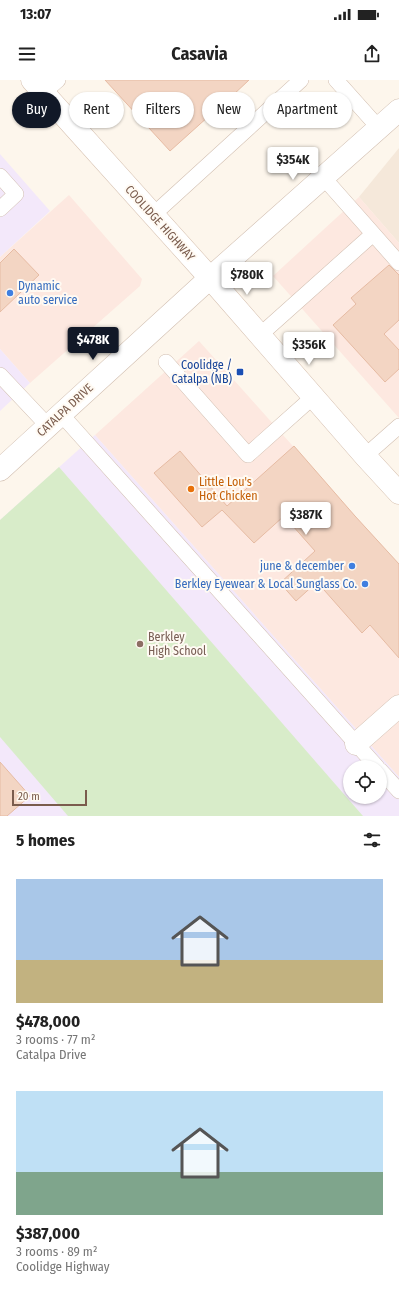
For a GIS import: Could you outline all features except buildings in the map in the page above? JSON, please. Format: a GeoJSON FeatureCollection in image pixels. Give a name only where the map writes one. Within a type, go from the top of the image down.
{"type":"FeatureCollection","features":[{"type":"Feature","properties":{"kind":"street","name":"COOLIDGE HIGHWAY"},"geometry":{"type":"LineString","coordinates":[[44,84],[153,215],[365,456],[399,492]]}},
{"type":"Feature","properties":{"kind":"street","name":"CATALPA DRIVE"},"geometry":{"type":"LineString","coordinates":[[0,470],[210,278],[378,127],[399,110]]}},
{"type":"Feature","properties":{"kind":"street"},"geometry":{"type":"LineString","coordinates":[[356,744],[399,706]]}},
{"type":"Feature","properties":{"kind":"lane"},"geometry":{"type":"LineString","coordinates":[[153,215],[300,80]]}},
{"type":"Feature","properties":{"kind":"lane"},"geometry":{"type":"LineString","coordinates":[[336,80],[378,127]]}},
{"type":"Feature","properties":{"kind":"lane"},"geometry":{"type":"LineString","coordinates":[[0,176],[16,194],[0,209]]}},
{"type":"Feature","properties":{"kind":"lane"},"geometry":{"type":"LineString","coordinates":[[323,177],[399,263]]}},
{"type":"Feature","properties":{"kind":"lane"},"geometry":{"type":"LineString","coordinates":[[260,335],[373,234]]}},
{"type":"Feature","properties":{"kind":"lane"},"geometry":{"type":"LineString","coordinates":[[166,362],[248,455],[313,397]]}},
{"type":"Feature","properties":{"kind":"lane"},"geometry":{"type":"LineString","coordinates":[[0,375],[54,420],[371,760]]}},
{"type":"Feature","properties":{"kind":"lane"},"geometry":{"type":"LineString","coordinates":[[365,456],[399,426]]}},
{"type":"Feature","properties":{"kind":"lane"},"geometry":{"type":"LineString","coordinates":[[387,778],[399,791]]}},
{"type":"Feature","properties":{"kind":"shaded area"},"geometry":{"type":"Polygon","coordinates":[[[399,148],[399,243],[359,197],[399,148]]]}},
{"type":"Feature","properties":{"kind":"shaded area"},"geometry":{"type":"Polygon","coordinates":[[[0,154],[50,211],[0,257],[0,154]]]}},
{"type":"Feature","properties":{"kind":"shaded area"},"geometry":{"type":"Polygon","coordinates":[[[69,195],[142,279],[140,286],[30,383],[0,349],[0,257],[69,195]]]}},
{"type":"Feature","properties":{"kind":"shaded area"},"geometry":{"type":"Polygon","coordinates":[[[359,197],[399,243],[399,418],[273,276],[359,197]]]}},
{"type":"Feature","properties":{"kind":"shaded area"},"geometry":{"type":"Polygon","coordinates":[[[199,341],[399,565],[399,777],[387,764],[387,760],[384,760],[95,435],[199,341]]]}},
{"type":"Feature","properties":{"kind":"shaded area"},"geometry":{"type":"Polygon","coordinates":[[[0,349],[30,383],[0,411],[0,349]]]}},
{"type":"Feature","properties":{"kind":"shaded area","name":"Berkley High School"},"geometry":{"type":"Polygon","coordinates":[[[95,435],[384,760],[343,760],[343,804],[387,804],[387,764],[399,777],[399,816],[0,816],[0,520],[95,435]]]}},
{"type":"Feature","properties":{"kind":"green space","name":"Berkley High School"},"geometry":{"type":"Polygon","coordinates":[[[59,467],[343,793],[343,804],[353,804],[363,816],[68,816],[0,737],[0,520],[59,467]]]}},
{"type":"Feature","properties":{"kind":"place","name":"Dynamic auto service"},"geometry":{"type":"Point","coordinates":[10,293]}},
{"type":"Feature","properties":{"kind":"place","name":"Coolidge / Catalpa (NB)"},"geometry":{"type":"Point","coordinates":[240,372]}},
{"type":"Feature","properties":{"kind":"place","name":"Little Lou's Hot Chicken"},"geometry":{"type":"Point","coordinates":[191,489]}},
{"type":"Feature","properties":{"kind":"place","name":"june & december"},"geometry":{"type":"Point","coordinates":[352,566]}},
{"type":"Feature","properties":{"kind":"place","name":"Berkley Eyewear & Local Sunglass Co."},"geometry":{"type":"Point","coordinates":[365,584]}},
{"type":"Feature","properties":{"kind":"place","name":"Berkley High School"},"geometry":{"type":"Point","coordinates":[140,644]}}]}
